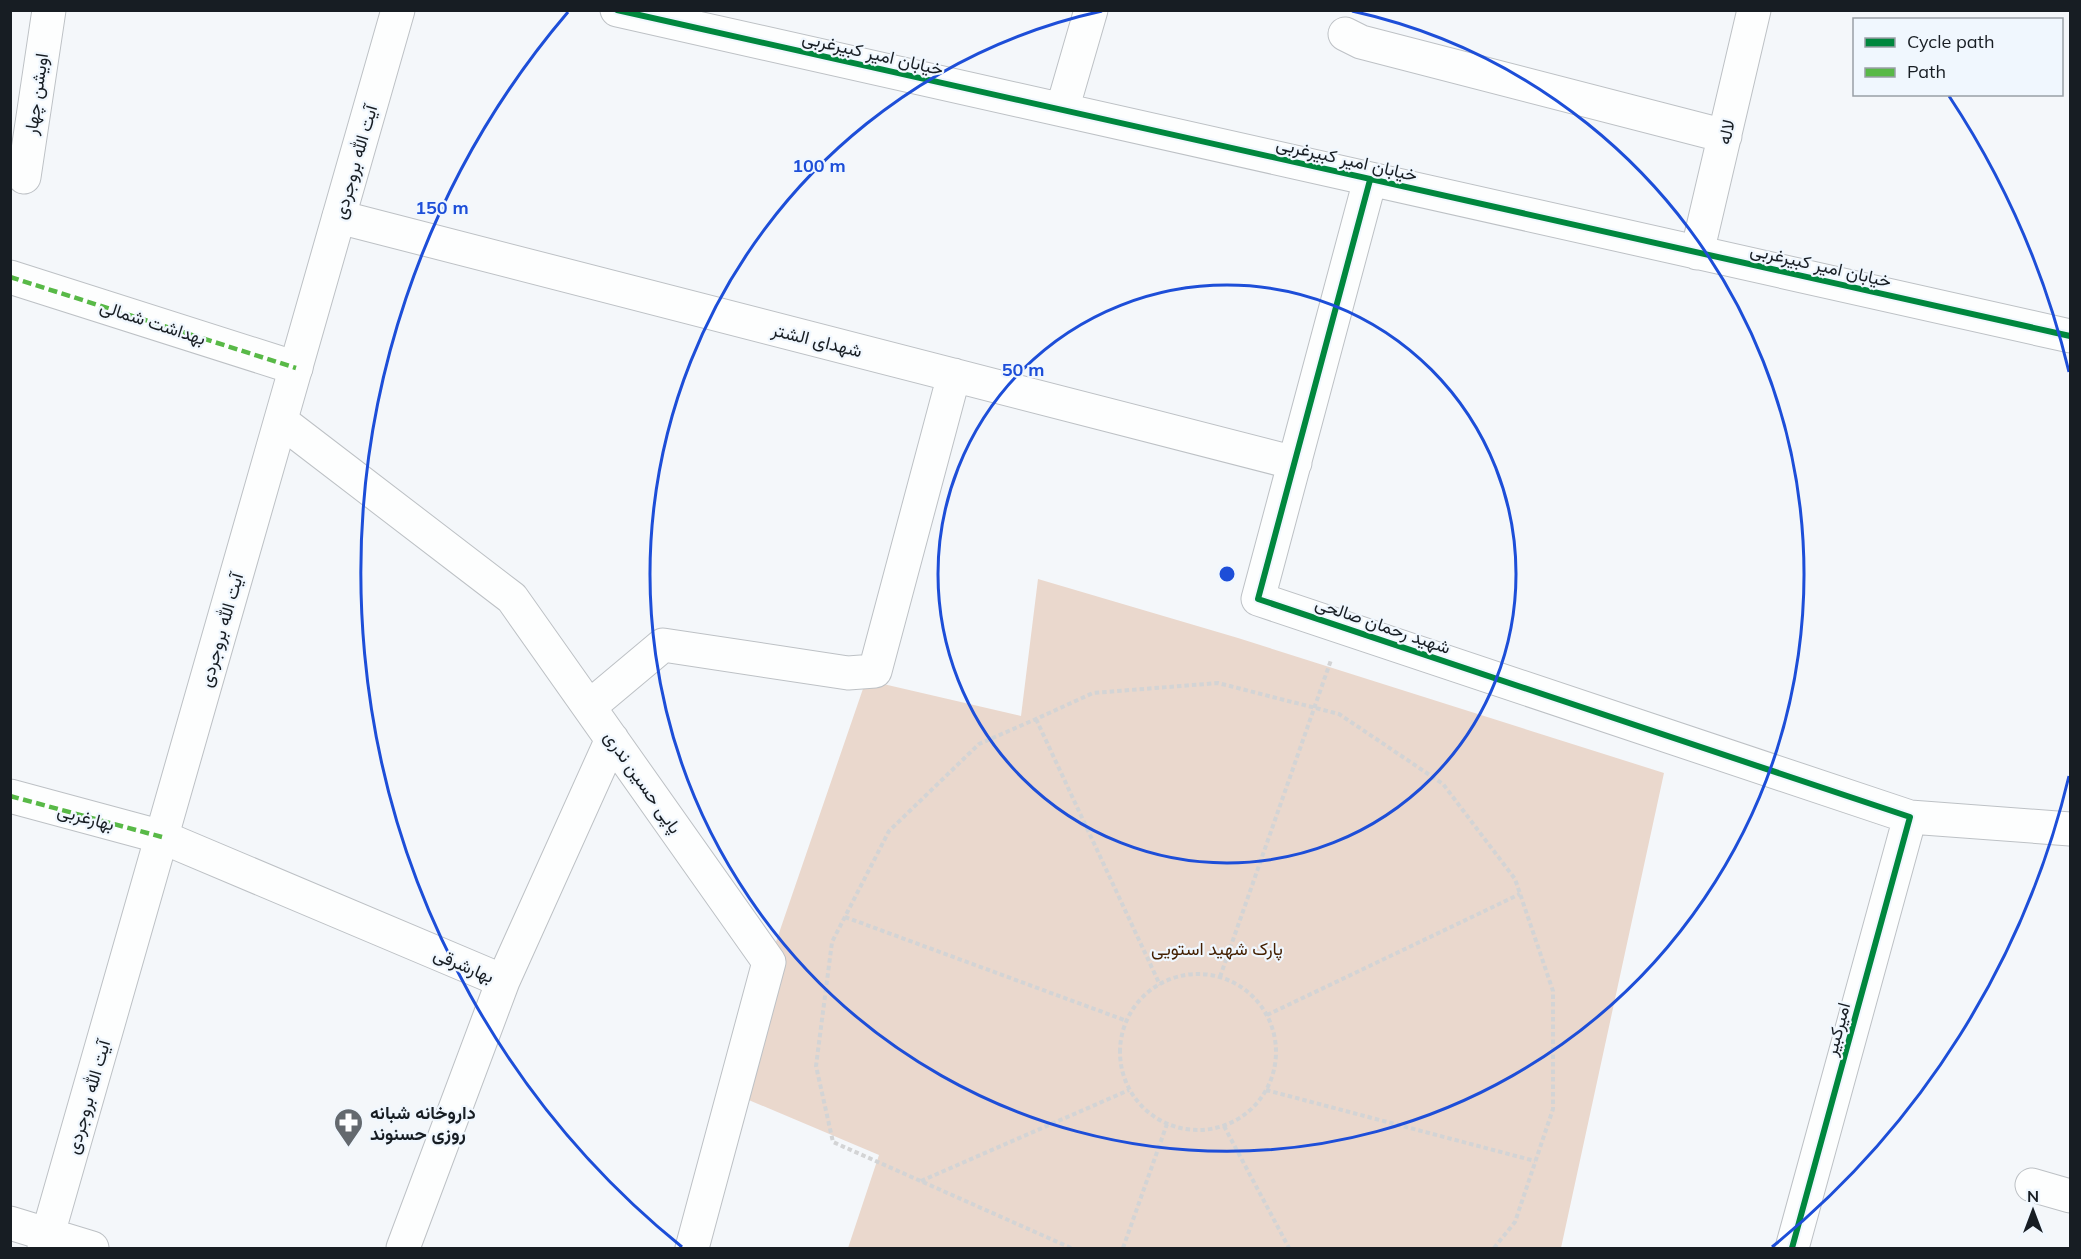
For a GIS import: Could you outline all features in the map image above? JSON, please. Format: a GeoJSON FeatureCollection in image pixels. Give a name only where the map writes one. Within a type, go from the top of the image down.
{"type":"FeatureCollection","features":[{"type":"Feature","properties":{"kind":"street","name":"اویشن چهار"},"geometry":{"type":"LineString","coordinates":[[24,177],[49,10]]}},
{"type":"Feature","properties":{"kind":"street","name":"آیت الله بروجردی"},"geometry":{"type":"LineString","coordinates":[[46,1242],[398,10]]}},
{"type":"Feature","properties":{"kind":"street","name":"خیابان امیر کبیرغربی"},"geometry":{"type":"LineString","coordinates":[[617,10],[2070,336]]}},
{"type":"Feature","properties":{"kind":"street"},"geometry":{"type":"LineString","coordinates":[[1062,110],[1091,10]]}},
{"type":"Feature","properties":{"kind":"street","name":"لاله"},"geometry":{"type":"LineString","coordinates":[[1697,253],[1754,10]]}},
{"type":"Feature","properties":{"kind":"street"},"geometry":{"type":"LineString","coordinates":[[1345,34],[1361,42],[1725,136]]}},
{"type":"Feature","properties":{"kind":"street","name":"شهید رحمان صالحی"},"geometry":{"type":"LineString","coordinates":[[1371,180],[1258,599],[1910,817],[2070,829]]}},
{"type":"Feature","properties":{"kind":"street","name":"شهدای الشتر"},"geometry":{"type":"LineString","coordinates":[[339,217],[1295,463]]}},
{"type":"Feature","properties":{"kind":"street","name":"بهداشت شمالی"},"geometry":{"type":"LineString","coordinates":[[10,277],[296,368]]}},
{"type":"Feature","properties":{"kind":"street"},"geometry":{"type":"LineString","coordinates":[[589,707],[663,645],[848,673],[875,671],[954,375]]}},
{"type":"Feature","properties":{"kind":"street","name":"پاپی حسین ندری"},"geometry":{"type":"LineString","coordinates":[[281,421],[512,598],[770,962],[692,1248]]}},
{"type":"Feature","properties":{"kind":"street"},"geometry":{"type":"LineString","coordinates":[[503,981],[612,739]]}},
{"type":"Feature","properties":{"kind":"street","name":"بهارغربی"},"geometry":{"type":"LineString","coordinates":[[10,796],[162,837]]}},
{"type":"Feature","properties":{"kind":"street","name":"امیرکبیر"},"geometry":{"type":"LineString","coordinates":[[1792,1248],[1910,817]]}},
{"type":"Feature","properties":{"kind":"street","name":"بهارشرقی"},"geometry":{"type":"LineString","coordinates":[[162,837],[503,981],[403,1248]]}},
{"type":"Feature","properties":{"kind":"street"},"geometry":{"type":"LineString","coordinates":[[2032,1185],[2070,1196]]}},
{"type":"Feature","properties":{"kind":"street"},"geometry":{"type":"LineString","coordinates":[[10,1223],[46,1242],[92,1248]]}},
{"type":"Feature","properties":{"kind":"path"},"geometry":{"type":"LineString","coordinates":[[1220,977],[1342,628]]}},
{"type":"Feature","properties":{"kind":"path"},"geometry":{"type":"LineString","coordinates":[[1071,1248],[833,1142],[816,1066],[832,942],[889,831],[979,744],[1093,693],[1218,683],[1340,714],[1443,784],[1515,879],[1553,991],[1553,1110],[1515,1222],[1494,1248]]}},
{"type":"Feature","properties":{"kind":"path"},"geometry":{"type":"LineString","coordinates":[[1036,719],[1160,985]]}},
{"type":"Feature","properties":{"kind":"path"},"geometry":{"type":"LineString","coordinates":[[1267,1015],[1520,894]]}},
{"type":"Feature","properties":{"kind":"path"},"geometry":{"type":"LineString","coordinates":[[845,917],[1127,1021]]}},
{"type":"Feature","properties":{"kind":"path"},"geometry":{"type":"LineString","coordinates":[[1195,974],[1220,977],[1243,988],[1262,1006],[1274,1028],[1278,1054],[1273,1079],[1260,1101],[1241,1118],[1218,1129],[1192,1131],[1167,1124],[1146,1111],[1129,1090],[1120,1065],[1121,1038],[1130,1013],[1147,993],[1160,985],[1169,980],[1195,974]]}},
{"type":"Feature","properties":{"kind":"path"},"geometry":{"type":"LineString","coordinates":[[921,1181],[1129,1090]]}},
{"type":"Feature","properties":{"kind":"path"},"geometry":{"type":"LineString","coordinates":[[1266,1090],[1535,1161]]}},
{"type":"Feature","properties":{"kind":"path"},"geometry":{"type":"LineString","coordinates":[[1123,1248],[1167,1124]]}},
{"type":"Feature","properties":{"kind":"path"},"geometry":{"type":"LineString","coordinates":[[1224,1125],[1289,1248]]}},
{"type":"Feature","properties":{"kind":"green space","name":"پارک شهید استویی"},"geometry":{"type":"Polygon","coordinates":[[[1038,579],[1238,638],[1664,773],[1561,1248],[848,1248],[879,1155],[725,1090],[866,680],[1021,716],[1038,579]]]}},
{"type":"Feature","properties":{"kind":"marked path"},"geometry":{"type":"LineString","coordinates":[[10,277],[296,368]]}},
{"type":"Feature","properties":{"kind":"marked path"},"geometry":{"type":"LineString","coordinates":[[10,796],[162,837]]}},
{"type":"Feature","properties":{"kind":"cycle path"},"geometry":{"type":"LineString","coordinates":[[617,10],[2070,336]]}},
{"type":"Feature","properties":{"kind":"cycle path"},"geometry":{"type":"LineString","coordinates":[[1370,180],[1258,599],[1910,817],[1792,1248]]}},
{"type":"Feature","properties":{"kind":"place","name":"داروخانه شبانه روزی حسنوند"},"geometry":{"type":"Point","coordinates":[349,1148]}}]}
